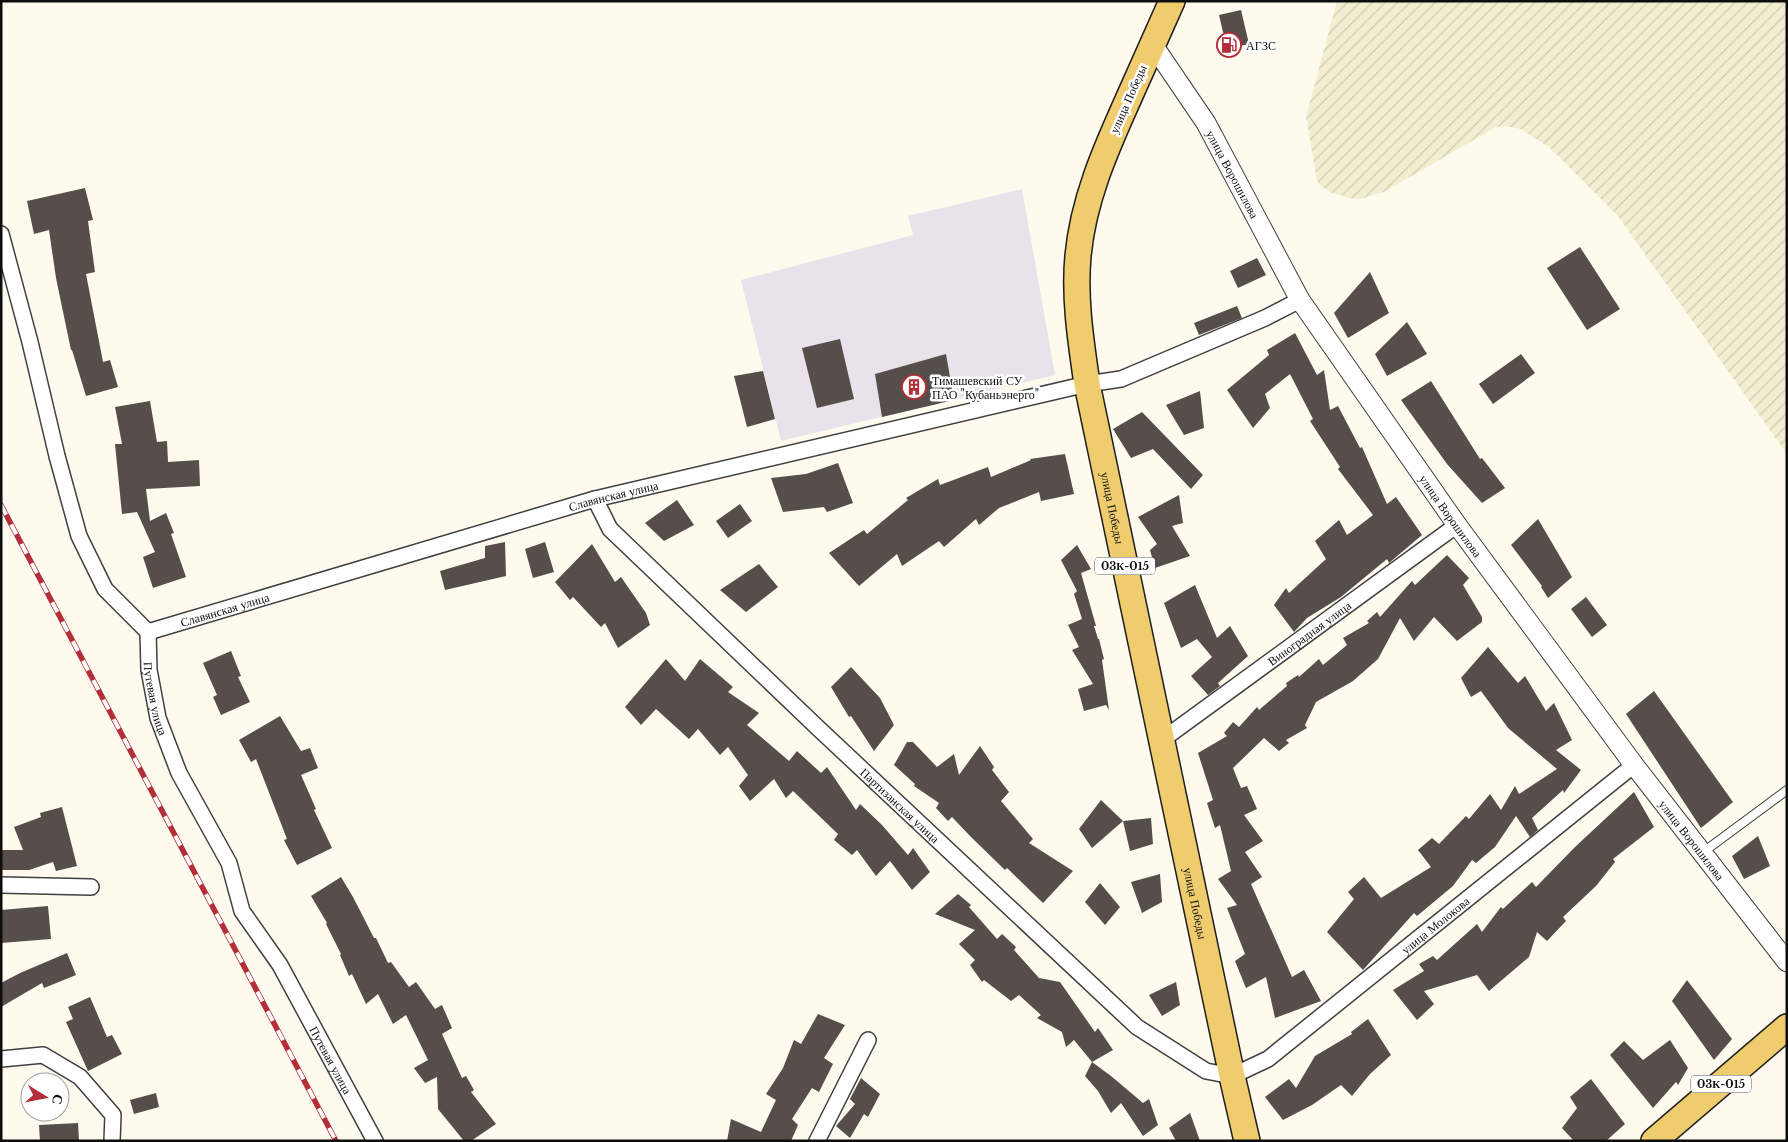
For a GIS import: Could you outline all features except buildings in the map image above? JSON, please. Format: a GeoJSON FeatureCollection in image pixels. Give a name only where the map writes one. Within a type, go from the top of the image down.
{"type":"FeatureCollection","features":[{"type":"Feature","properties":{"kind":"main road","name":"улица Победы"},"geometry":{"type":"LineString","coordinates":[[1172,1],[1107,147],[1092,188],[1082,225],[1078,257],[1078,311],[1086,384],[1247,1141]]}},
{"type":"Feature","properties":{"kind":"main road","name":"03К-015"},"geometry":{"type":"LineString","coordinates":[[1654,1141],[1787,1027]]}},
{"type":"Feature","properties":{"kind":"street","name":"улица Ворошилова"},"geometry":{"type":"LineString","coordinates":[[1153,44],[1206,122],[1300,300],[1456,525],[1634,765],[1787,962]]}},
{"type":"Feature","properties":{"kind":"street"},"geometry":{"type":"LineString","coordinates":[[1,234],[79,536],[105,589],[148,632]]}},
{"type":"Feature","properties":{"kind":"street","name":"Славянская улица"},"geometry":{"type":"LineString","coordinates":[[148,632],[595,499],[1086,384],[1121,379],[1265,318],[1300,300]]}},
{"type":"Feature","properties":{"kind":"street","name":"Партизанская улица"},"geometry":{"type":"LineString","coordinates":[[595,499],[610,529],[825,735],[1137,1027],[1206,1072],[1232,1076]]}},
{"type":"Feature","properties":{"kind":"street","name":"Виноградная улица"},"geometry":{"type":"LineString","coordinates":[[1162,740],[1456,525]]}},
{"type":"Feature","properties":{"kind":"street","name":"Путевая улица"},"geometry":{"type":"LineString","coordinates":[[148,632],[149,670],[158,718],[179,773],[229,863],[242,911],[280,964],[375,1141]]}},
{"type":"Feature","properties":{"kind":"street","name":"улица Молокова"},"geometry":{"type":"LineString","coordinates":[[1232,1076],[1268,1059],[1634,765]]}},
{"type":"Feature","properties":{"kind":"street"},"geometry":{"type":"LineString","coordinates":[[1,885],[91,887]]}},
{"type":"Feature","properties":{"kind":"street"},"geometry":{"type":"LineString","coordinates":[[817,1141],[868,1040]]}},
{"type":"Feature","properties":{"kind":"street"},"geometry":{"type":"LineString","coordinates":[[1,1059],[42,1055],[80,1078],[113,1115],[112,1141]]}},
{"type":"Feature","properties":{"kind":"lane"},"geometry":{"type":"LineString","coordinates":[[1702,853],[1787,790]]}},
{"type":"Feature","properties":{"kind":"shaded area"},"geometry":{"type":"Polygon","coordinates":[[[1337,1],[1787,1],[1787,454],[1617,215],[1549,147],[1521,129],[1505,126],[1496,127],[1384,192],[1360,199],[1349,198],[1330,192],[1321,186],[1317,181],[1306,117],[1337,1]]]}},
{"type":"Feature","properties":{"kind":"shaded area"},"geometry":{"type":"Polygon","coordinates":[[[1022,189],[1055,375],[781,441],[741,280],[913,235],[908,216],[1022,189]]]}},
{"type":"Feature","properties":{"kind":"railway"},"geometry":{"type":"LineString","coordinates":[[1,505],[336,1141]]}},
{"type":"Feature","properties":{"kind":"place","name":"АГЗС"},"geometry":{"type":"Point","coordinates":[1229,45]}},
{"type":"Feature","properties":{"kind":"place","name":"Тимашевский СУ ПАО \"Кубаньэнерго\""},"geometry":{"type":"Point","coordinates":[914,387]}}]}
